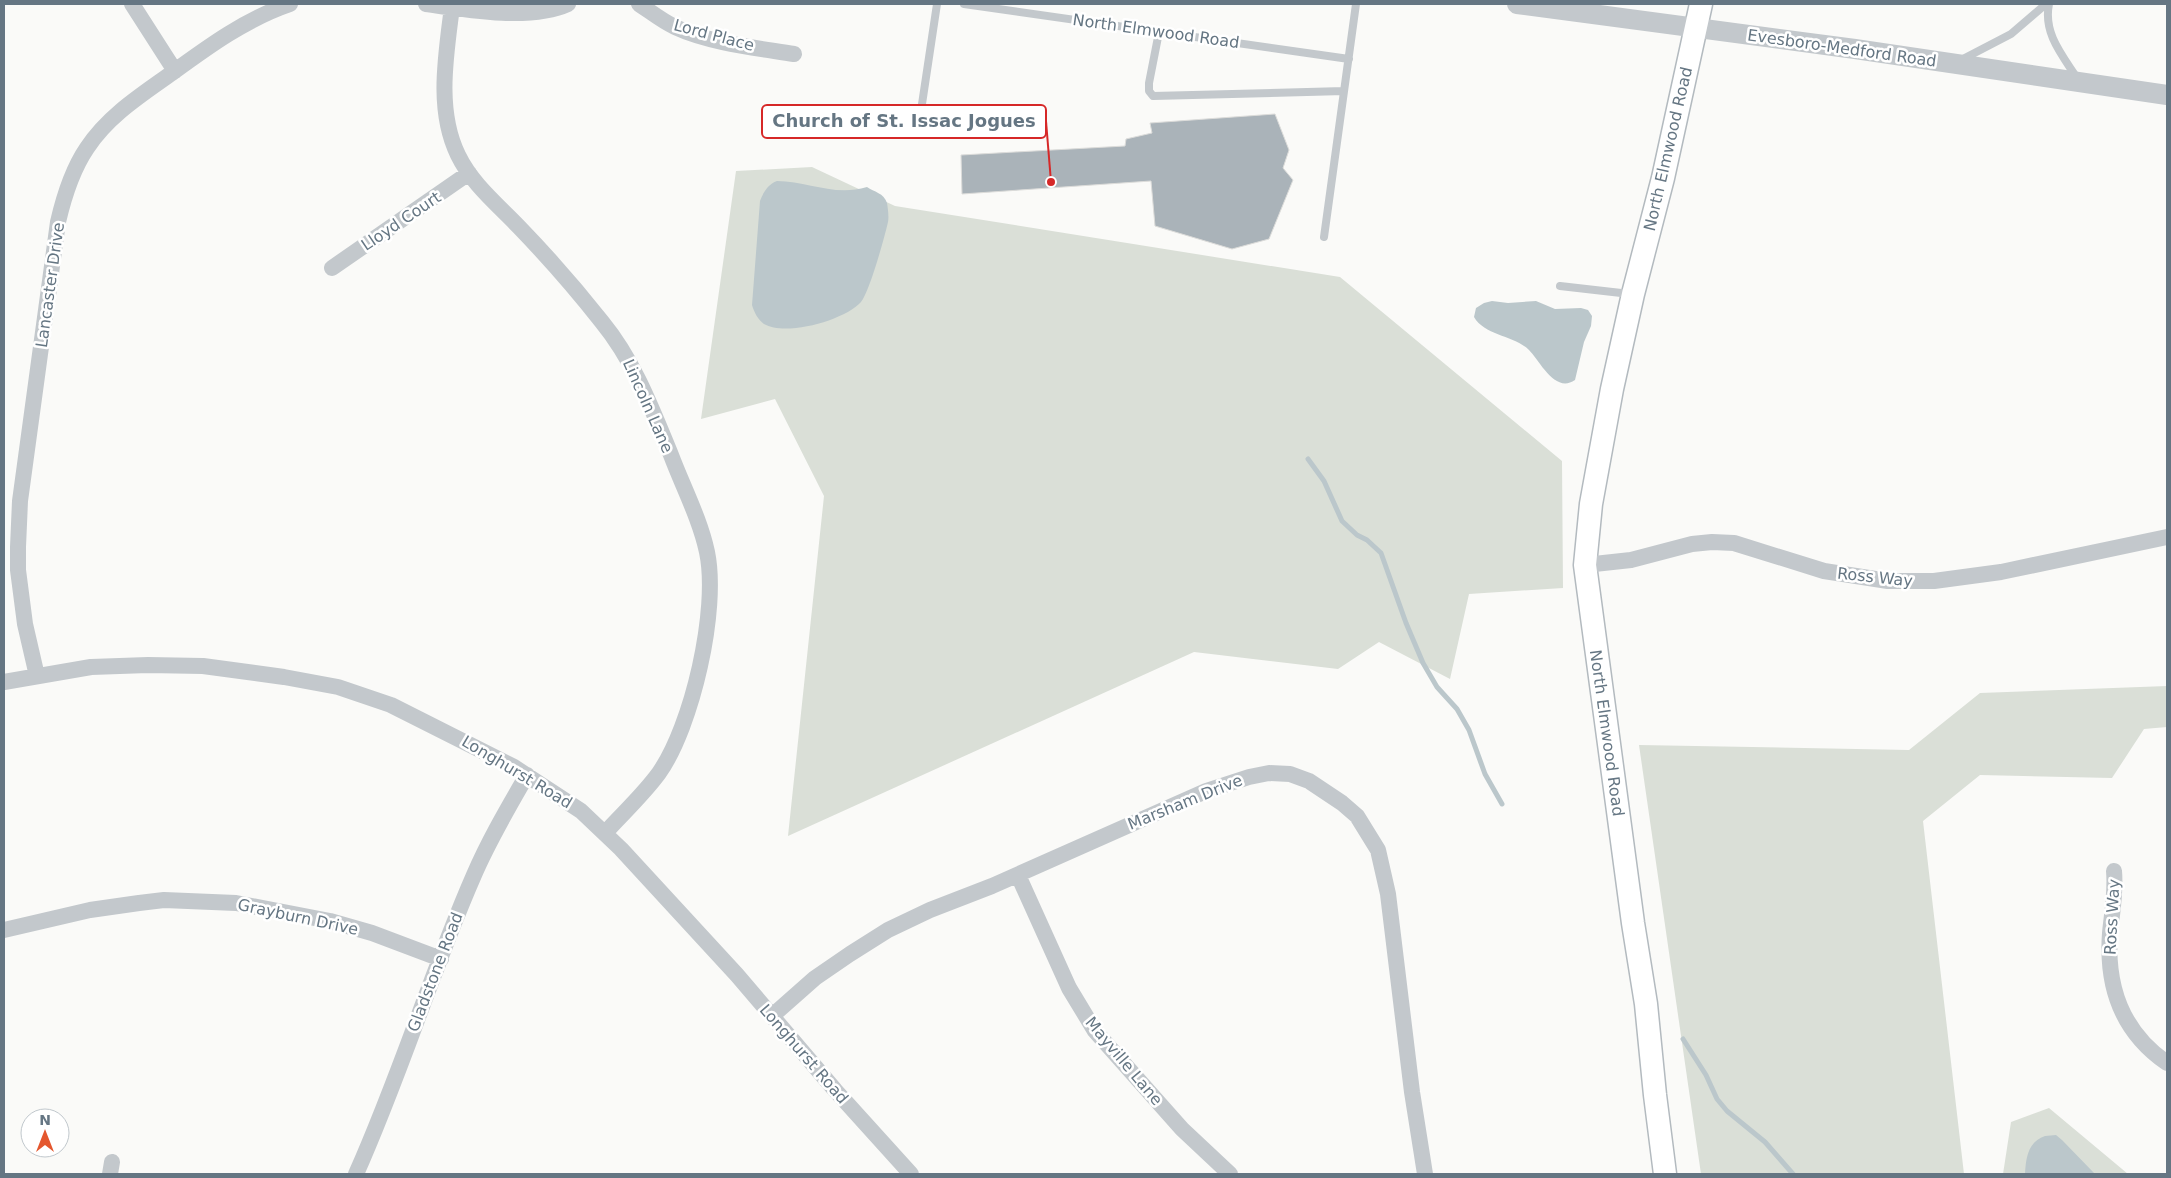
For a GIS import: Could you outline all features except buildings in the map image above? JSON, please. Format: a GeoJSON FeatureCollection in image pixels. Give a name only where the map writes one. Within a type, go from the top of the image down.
{"type":"FeatureCollection","features":[{"type":"Feature","properties":{"kind":"main road","name":"North Elmwood Road"},"geometry":{"type":"LineString","coordinates":[[1665,1174],[1647,1011],[1634,932],[1585,566],[1592,504],[1612,389],[1663,178],[1701,4]]}},
{"type":"Feature","properties":{"kind":"street"},"geometry":{"type":"LineString","coordinates":[[132,4],[175,71]]}},
{"type":"Feature","properties":{"kind":"street","name":"Lancaster Drive"},"geometry":{"type":"LineString","coordinates":[[37,676],[25,624],[18,570],[20,500],[58,222],[64,197],[74,171],[86,149],[101,129],[118,112],[231,32],[274,9],[290,4]]}},
{"type":"Feature","properties":{"kind":"street"},"geometry":{"type":"LineString","coordinates":[[426,4],[513,13],[544,11],[568,4]]}},
{"type":"Feature","properties":{"kind":"street","name":"Lord Place"},"geometry":{"type":"LineString","coordinates":[[639,4],[664,21],[686,31],[730,43],[794,54]]}},
{"type":"Feature","properties":{"kind":"street","name":"Evesboro-Medford Road"},"geometry":{"type":"LineString","coordinates":[[1517,4],[1955,63],[2167,95]]}},
{"type":"Feature","properties":{"kind":"street","name":"Lincoln Lane"},"geometry":{"type":"LineString","coordinates":[[452,7],[445,75],[447,115],[458,154],[469,173],[567,280],[616,340],[638,378],[692,508],[707,552],[710,576],[707,624],[692,695],[678,738],[658,774],[605,833]]}},
{"type":"Feature","properties":{"kind":"street","name":"Lloyd Court"},"geometry":{"type":"LineString","coordinates":[[332,268],[469,173]]}},
{"type":"Feature","properties":{"kind":"street","name":"Ross Way"},"geometry":{"type":"LineString","coordinates":[[1585,566],[1631,560],[1692,544],[1712,542],[1734,543],[1824,571],[1888,581],[1934,581],[1994,574],[2167,537]]}},
{"type":"Feature","properties":{"kind":"street","name":"Longhurst Road"},"geometry":{"type":"LineString","coordinates":[[4,682],[91,667],[148,664],[203,666],[338,688],[391,705],[527,775],[581,811],[605,833],[772,1016],[835,1090],[911,1174]]}},
{"type":"Feature","properties":{"kind":"street","name":"Marsham Drive"},"geometry":{"type":"LineString","coordinates":[[772,1016],[815,978],[888,930],[930,910],[1018,875],[1206,791],[1248,777],[1269,773],[1290,774],[1309,781],[1326,791],[1356,816],[1378,850],[1384,872],[1412,1092],[1425,1174]]}},
{"type":"Feature","properties":{"kind":"street","name":"Gladstone Road"},"geometry":{"type":"LineString","coordinates":[[356,1174],[374,1135],[482,856],[527,775]]}},
{"type":"Feature","properties":{"kind":"street","name":"Ross Way"},"geometry":{"type":"LineString","coordinates":[[2114,871],[2116,889],[2110,933],[2110,960],[2113,986],[2122,1011],[2135,1034],[2152,1053],[2167,1063]]}},
{"type":"Feature","properties":{"kind":"street","name":"Mayville Lane"},"geometry":{"type":"LineString","coordinates":[[1018,875],[1069,988],[1095,1031],[1182,1128],[1230,1174]]}},
{"type":"Feature","properties":{"kind":"street","name":"Grayburn Drive"},"geometry":{"type":"LineString","coordinates":[[4,930],[81,912],[164,900],[236,903],[330,921],[372,933],[441,959]]}},
{"type":"Feature","properties":{"kind":"lane"},"geometry":{"type":"LineString","coordinates":[[922,104],[937,4]]}},
{"type":"Feature","properties":{"kind":"lane","name":"North Elmwood Road"},"geometry":{"type":"LineString","coordinates":[[964,4],[1348,59]]}},
{"type":"Feature","properties":{"kind":"lane"},"geometry":{"type":"LineString","coordinates":[[1324,238],[1356,4]]}},
{"type":"Feature","properties":{"kind":"lane"},"geometry":{"type":"LineString","coordinates":[[1955,63],[2011,34],[2047,4]]}},
{"type":"Feature","properties":{"kind":"lane"},"geometry":{"type":"LineString","coordinates":[[2047,4],[2053,40],[2080,82]]}},
{"type":"Feature","properties":{"kind":"lane"},"geometry":{"type":"LineString","coordinates":[[1159,32],[1148,83],[1149,90],[1154,96],[1344,90]]}},
{"type":"Feature","properties":{"kind":"lane"},"geometry":{"type":"LineString","coordinates":[[1560,286],[1634,294]]}},
{"type":"Feature","properties":{"kind":"shaded area"},"geometry":{"type":"Polygon","coordinates":[[[812,167],[895,206],[1340,277],[1562,461],[1563,588],[1469,594],[1450,679],[1379,642],[1338,669],[1194,652],[788,836],[824,496],[775,399],[701,419],[736,171],[812,167]]]}},
{"type":"Feature","properties":{"kind":"shaded area"},"geometry":{"type":"Polygon","coordinates":[[[777,181],[843,190],[867,187],[886,200],[888,222],[868,288],[861,302],[842,315],[815,325],[786,329],[774,328],[764,324],[755,313],[752,305],[760,201],[766,189],[777,181]]]}},
{"type":"Feature","properties":{"kind":"shaded area"},"geometry":{"type":"Polygon","coordinates":[[[1492,301],[1508,303],[1536,301],[1555,309],[1581,308],[1588,310],[1592,316],[1591,326],[1584,342],[1575,380],[1561,383],[1555,380],[1523,345],[1492,332],[1479,323],[1474,317],[1476,308],[1492,301]]]}},
{"type":"Feature","properties":{"kind":"shaded area"},"geometry":{"type":"Polygon","coordinates":[[[2167,686],[2167,727],[2144,729],[2112,778],[1980,775],[1923,821],[1964,1174],[1701,1174],[1639,745],[1909,750],[1980,693],[2167,686]]]}},
{"type":"Feature","properties":{"kind":"shaded area"},"geometry":{"type":"Polygon","coordinates":[[[2049,1108],[2128,1174],[2003,1174],[2011,1122],[2049,1108]]]}},
{"type":"Feature","properties":{"kind":"shaded area"},"geometry":{"type":"Polygon","coordinates":[[[2056,1135],[2095,1174],[2025,1174],[2027,1156],[2031,1146],[2045,1136],[2056,1135]]]}},
{"type":"Feature","properties":{"kind":"waterway"},"geometry":{"type":"LineString","coordinates":[[1308,459],[1324,481],[1342,521],[1381,553],[1406,623],[1423,663],[1437,687],[1457,709],[1469,730],[1485,774],[1502,804]]}},
{"type":"Feature","properties":{"kind":"waterway"},"geometry":{"type":"LineString","coordinates":[[1683,1039],[1706,1075],[1717,1099],[1727,1111],[1765,1142],[1793,1174]]}},
{"type":"Feature","properties":{"kind":"place","name":"Church of St. Issac Jogues"},"geometry":{"type":"Point","coordinates":[1051,182]}}]}
